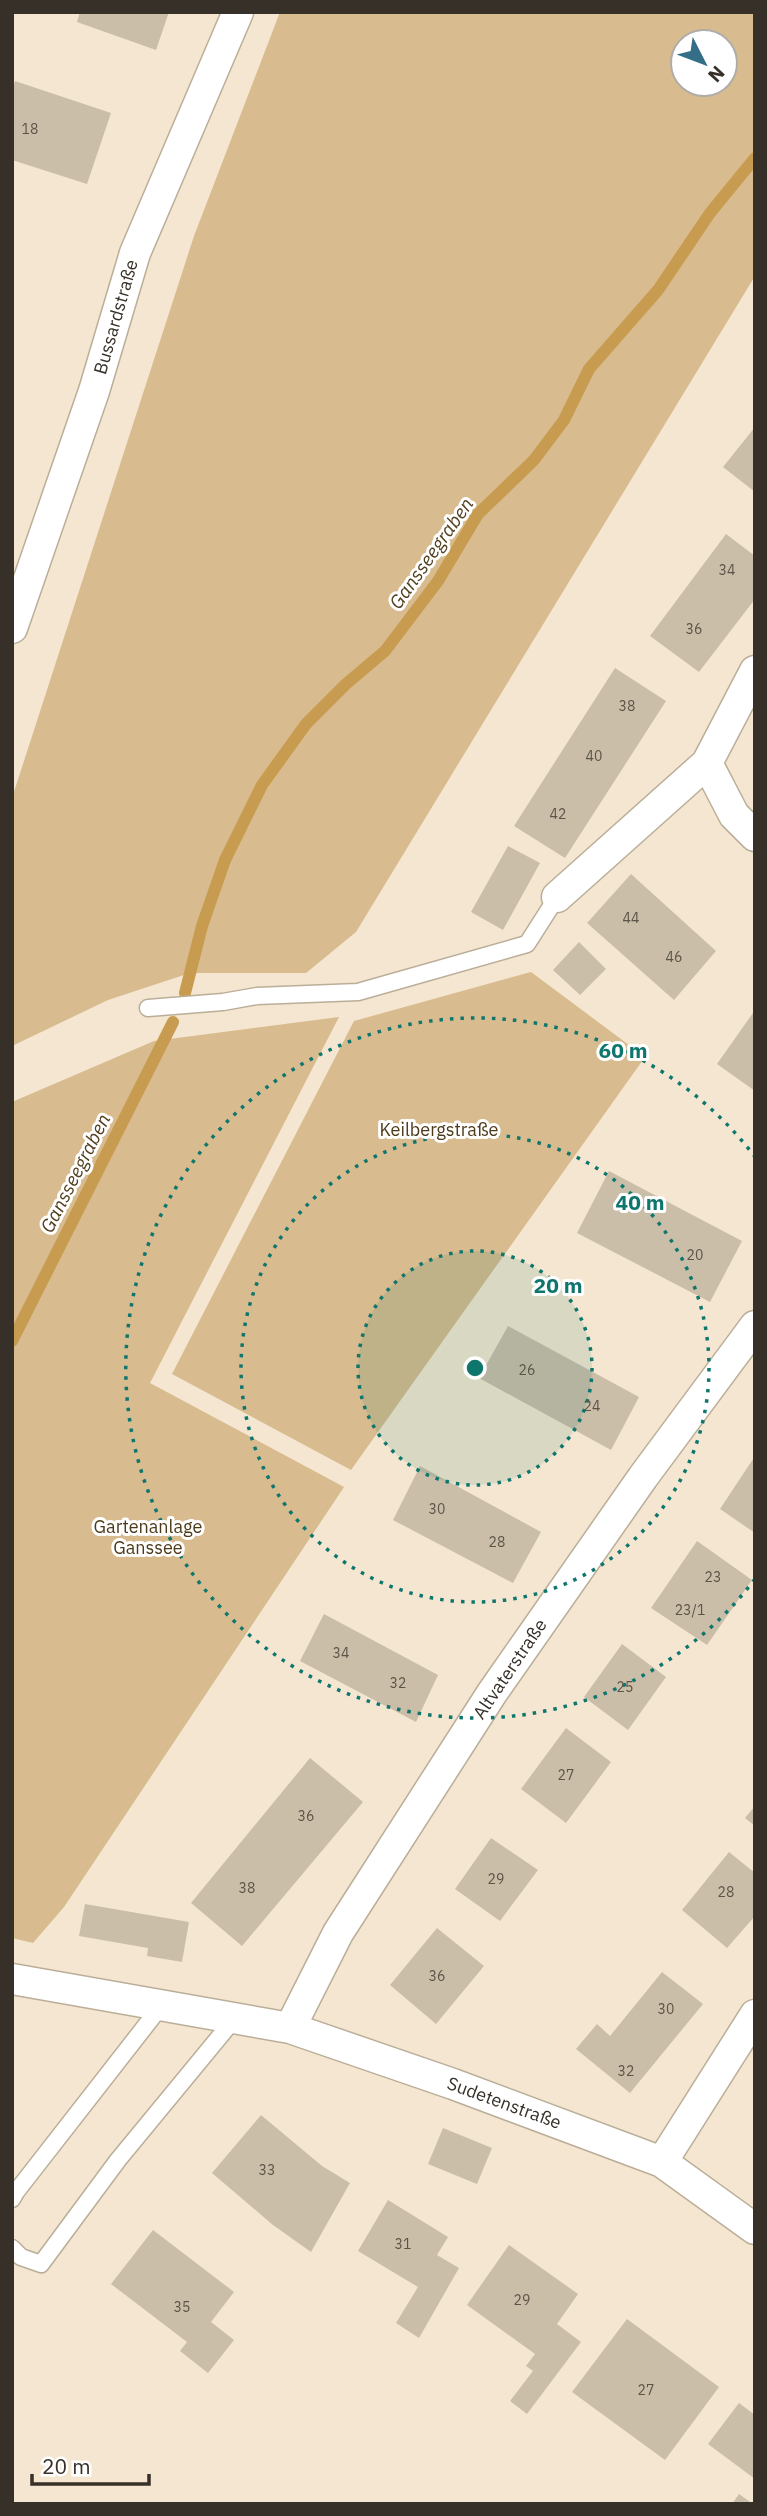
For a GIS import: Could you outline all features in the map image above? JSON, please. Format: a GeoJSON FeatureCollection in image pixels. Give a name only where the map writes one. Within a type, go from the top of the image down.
{"type":"FeatureCollection","features":[{"type":"Feature","properties":{"kind":"street","name":"Bussardstraße"},"geometry":{"type":"LineString","coordinates":[[12,628],[94,391],[135,253],[238,12]]}},
{"type":"Feature","properties":{"kind":"street"},"geometry":{"type":"LineString","coordinates":[[557,897],[707,762],[755,671]]}},
{"type":"Feature","properties":{"kind":"street"},"geometry":{"type":"LineString","coordinates":[[707,762],[734,815],[755,835]]}},
{"type":"Feature","properties":{"kind":"street","name":"Altvaterstraße"},"geometry":{"type":"LineString","coordinates":[[290,2028],[338,1933],[492,1693],[643,1476],[755,1326]]}},
{"type":"Feature","properties":{"kind":"street","name":"Sudetenstraße"},"geometry":{"type":"LineString","coordinates":[[12,1979],[290,2028],[464,2088],[662,2162],[755,2230]]}},
{"type":"Feature","properties":{"kind":"street"},"geometry":{"type":"LineString","coordinates":[[662,2162],[755,2015]]}},
{"type":"Feature","properties":{"kind":"lane"},"geometry":{"type":"LineString","coordinates":[[148,1008],[223,1002],[257,996],[358,992],[527,944],[557,897]]}},
{"type":"Feature","properties":{"kind":"lane"},"geometry":{"type":"LineString","coordinates":[[12,2199],[161,2007]]}},
{"type":"Feature","properties":{"kind":"lane"},"geometry":{"type":"LineString","coordinates":[[16,2253],[41,2264],[118,2160],[235,2018]]}},
{"type":"Feature","properties":{"kind":"green space"},"geometry":{"type":"Polygon","coordinates":[[[280,12],[755,12],[755,276],[356,932],[306,973],[190,973],[108,1000],[12,1046],[12,798],[194,236],[280,12]]]}},
{"type":"Feature","properties":{"kind":"green space","name":"Keilbergstraße"},"geometry":{"type":"Polygon","coordinates":[[[531,972],[645,1057],[351,1470],[172,1374],[354,1021],[531,972]]]}},
{"type":"Feature","properties":{"kind":"green space","name":"Gartenanlage Ganssee"},"geometry":{"type":"Polygon","coordinates":[[[339,1017],[150,1383],[344,1487],[64,1907],[33,1943],[12,1938],[12,1102],[154,1041],[339,1017]]]}},
{"type":"Feature","properties":{"kind":"building"},"geometry":{"type":"Polygon","coordinates":[[[80,12],[169,12],[156,50],[77,22],[80,12]]]}},
{"type":"Feature","properties":{"kind":"building"},"geometry":{"type":"Polygon","coordinates":[[[15,81],[111,113],[87,184],[12,160],[12,91],[15,81]]]}},
{"type":"Feature","properties":{"kind":"building"},"geometry":{"type":"Polygon","coordinates":[[[755,427],[755,492],[723,467],[755,427]]]}},
{"type":"Feature","properties":{"kind":"building"},"geometry":{"type":"Polygon","coordinates":[[[726,534],[755,556],[755,599],[699,672],[650,636],[726,534]]]}},
{"type":"Feature","properties":{"kind":"building"},"geometry":{"type":"Polygon","coordinates":[[[615,668],[666,701],[565,858],[514,826],[615,668]]]}},
{"type":"Feature","properties":{"kind":"building"},"geometry":{"type":"Polygon","coordinates":[[[508,846],[540,863],[503,930],[471,912],[508,846]]]}},
{"type":"Feature","properties":{"kind":"building"},"geometry":{"type":"Polygon","coordinates":[[[631,874],[716,951],[674,1000],[587,923],[631,874]]]}},
{"type":"Feature","properties":{"kind":"building"},"geometry":{"type":"Polygon","coordinates":[[[579,942],[606,969],[580,995],[553,970],[579,942]]]}},
{"type":"Feature","properties":{"kind":"building"},"geometry":{"type":"Polygon","coordinates":[[[755,1010],[755,1091],[717,1064],[755,1010]]]}},
{"type":"Feature","properties":{"kind":"building"},"geometry":{"type":"Polygon","coordinates":[[[609,1171],[742,1241],[710,1302],[577,1233],[609,1171]]]}},
{"type":"Feature","properties":{"kind":"building"},"geometry":{"type":"Polygon","coordinates":[[[508,1326],[639,1397],[611,1450],[479,1378],[508,1326]]]}},
{"type":"Feature","properties":{"kind":"building"},"geometry":{"type":"Polygon","coordinates":[[[755,1456],[755,1533],[720,1509],[755,1456]]]}},
{"type":"Feature","properties":{"kind":"building"},"geometry":{"type":"Polygon","coordinates":[[[420,1466],[541,1532],[513,1583],[393,1520],[420,1466]]]}},
{"type":"Feature","properties":{"kind":"building"},"geometry":{"type":"Polygon","coordinates":[[[697,1541],[752,1580],[707,1645],[651,1608],[697,1541]]]}},
{"type":"Feature","properties":{"kind":"building"},"geometry":{"type":"Polygon","coordinates":[[[324,1614],[438,1675],[416,1722],[300,1661],[324,1614]]]}},
{"type":"Feature","properties":{"kind":"building"},"geometry":{"type":"Polygon","coordinates":[[[622,1644],[666,1677],[628,1730],[584,1697],[622,1644]]]}},
{"type":"Feature","properties":{"kind":"building"},"geometry":{"type":"Polygon","coordinates":[[[566,1728],[611,1762],[566,1823],[521,1789],[566,1728]]]}},
{"type":"Feature","properties":{"kind":"building"},"geometry":{"type":"Polygon","coordinates":[[[310,1758],[363,1802],[242,1946],[191,1903],[310,1758]]]}},
{"type":"Feature","properties":{"kind":"building"},"geometry":{"type":"Polygon","coordinates":[[[755,1806],[755,1826],[745,1818],[755,1806]]]}},
{"type":"Feature","properties":{"kind":"building"},"geometry":{"type":"Polygon","coordinates":[[[491,1838],[538,1870],[500,1921],[455,1889],[491,1838]]]}},
{"type":"Feature","properties":{"kind":"building"},"geometry":{"type":"Polygon","coordinates":[[[729,1852],[755,1873],[755,1916],[727,1948],[682,1910],[729,1852]]]}},
{"type":"Feature","properties":{"kind":"building"},"geometry":{"type":"Polygon","coordinates":[[[85,1904],[189,1922],[182,1962],[147,1956],[148,1948],[79,1936],[85,1904]]]}},
{"type":"Feature","properties":{"kind":"building"},"geometry":{"type":"Polygon","coordinates":[[[437,1928],[484,1966],[436,2024],[390,1985],[437,1928]]]}},
{"type":"Feature","properties":{"kind":"building"},"geometry":{"type":"Polygon","coordinates":[[[662,1972],[703,2004],[630,2093],[576,2049],[597,2024],[610,2036],[662,1972]]]}},
{"type":"Feature","properties":{"kind":"building"},"geometry":{"type":"Polygon","coordinates":[[[261,2115],[322,2166],[350,2183],[311,2252],[273,2225],[212,2173],[261,2115]]]}},
{"type":"Feature","properties":{"kind":"building"},"geometry":{"type":"Polygon","coordinates":[[[443,2128],[492,2148],[477,2184],[428,2164],[443,2128]]]}},
{"type":"Feature","properties":{"kind":"building"},"geometry":{"type":"Polygon","coordinates":[[[388,2200],[448,2237],[437,2255],[459,2268],[419,2338],[396,2323],[418,2287],[358,2251],[388,2200]]]}},
{"type":"Feature","properties":{"kind":"building"},"geometry":{"type":"Polygon","coordinates":[[[153,2230],[234,2292],[211,2322],[234,2340],[208,2373],[180,2351],[187,2342],[111,2284],[153,2230]]]}},
{"type":"Feature","properties":{"kind":"building"},"geometry":{"type":"Polygon","coordinates":[[[509,2245],[578,2294],[557,2324],[581,2342],[527,2414],[510,2401],[533,2371],[526,2366],[535,2354],[467,2305],[509,2245]]]}},
{"type":"Feature","properties":{"kind":"building"},"geometry":{"type":"Polygon","coordinates":[[[627,2319],[719,2387],[665,2460],[572,2392],[627,2319]]]}},
{"type":"Feature","properties":{"kind":"building"},"geometry":{"type":"Polygon","coordinates":[[[739,2403],[755,2415],[755,2479],[708,2444],[739,2403]]]}},
{"type":"Feature","properties":{"kind":"building"},"geometry":{"type":"Polygon","coordinates":[[[739,2494],[753,2504],[732,2504],[739,2494]]]}},
{"type":"Feature","properties":{"kind":"waterway","name":"Gansseegraben"},"geometry":{"type":"LineString","coordinates":[[185,993],[202,926],[225,860],[262,785],[306,724],[346,684],[385,651],[438,581],[478,514],[534,460],[564,420],[589,369],[658,290],[710,213],[755,158]]}},
{"type":"Feature","properties":{"kind":"waterway","name":"Gansseegraben"},"geometry":{"type":"LineString","coordinates":[[12,1341],[173,1022]]}}]}
